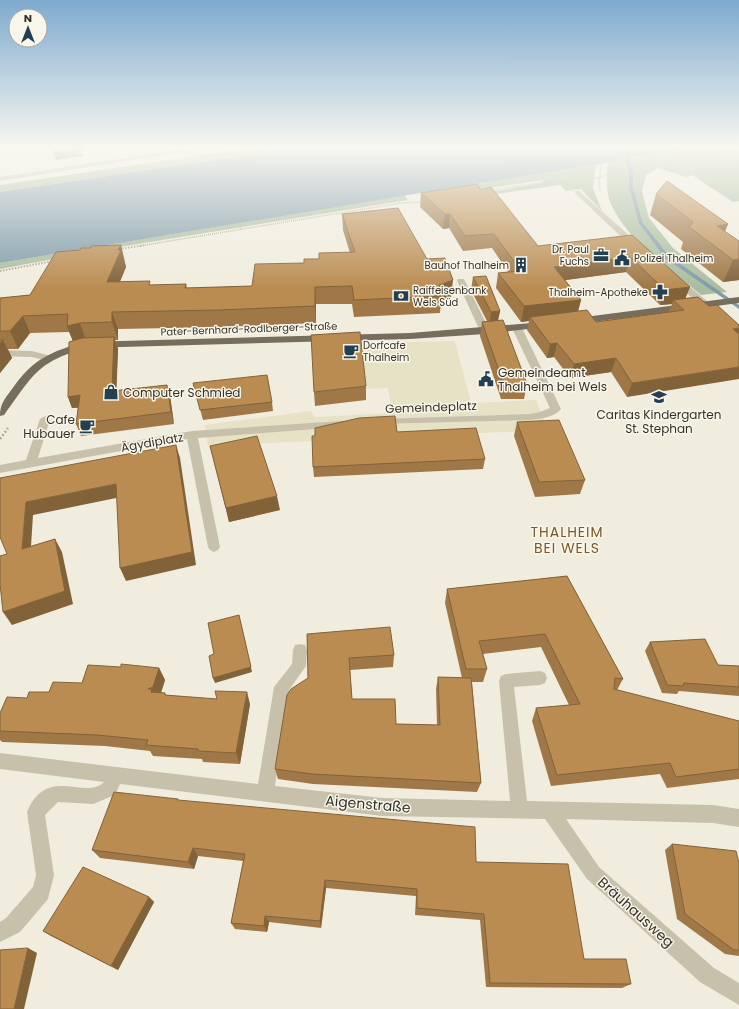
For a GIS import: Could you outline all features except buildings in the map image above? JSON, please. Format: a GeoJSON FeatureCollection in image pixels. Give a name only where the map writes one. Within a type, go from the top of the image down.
{"type":"FeatureCollection","features":[{"type":"Feature","properties":{"kind":"main road"},"geometry":{"type":"LineString","coordinates":[[570,321],[738,301]]}},
{"type":"Feature","properties":{"kind":"main road","name":"Pater-Bernhard-Rodlberger-Straße"},"geometry":{"type":"LineString","coordinates":[[0,413],[34,368],[48,358],[62,352],[86,346],[410,336],[485,331],[555,323]]}},
{"type":"Feature","properties":{"kind":"street"},"geometry":{"type":"LineString","coordinates":[[579,193],[641,250]]}},
{"type":"Feature","properties":{"kind":"street"},"geometry":{"type":"LineString","coordinates":[[670,275],[717,312]]}},
{"type":"Feature","properties":{"kind":"street"},"geometry":{"type":"LineString","coordinates":[[461,281],[485,331]]}},
{"type":"Feature","properties":{"kind":"street","name":"Gemeindeplatz"},"geometry":{"type":"LineString","coordinates":[[366,423],[530,417],[542,415],[556,409],[517,328]]}},
{"type":"Feature","properties":{"kind":"street"},"geometry":{"type":"LineString","coordinates":[[0,352],[32,354],[48,358]]}},
{"type":"Feature","properties":{"kind":"street"},"geometry":{"type":"LineString","coordinates":[[31,463],[45,419]]}},
{"type":"Feature","properties":{"kind":"street"},"geometry":{"type":"LineString","coordinates":[[192,435],[351,424]]}},
{"type":"Feature","properties":{"kind":"street","name":"Ägydiplatz"},"geometry":{"type":"LineString","coordinates":[[0,469],[192,435],[214,547]]}},
{"type":"Feature","properties":{"kind":"street"},"geometry":{"type":"LineString","coordinates":[[265,794],[282,686],[299,666],[300,650]]}},
{"type":"Feature","properties":{"kind":"street"},"geometry":{"type":"LineString","coordinates":[[519,811],[506,681],[540,678]]}},
{"type":"Feature","properties":{"kind":"street","name":"Aigenstraße"},"geometry":{"type":"LineString","coordinates":[[0,761],[382,808],[713,814],[739,818]]}},
{"type":"Feature","properties":{"kind":"street"},"geometry":{"type":"LineString","coordinates":[[0,932],[13,925],[41,892],[45,875],[36,812],[46,799],[56,792],[92,796],[109,789],[115,775]]}},
{"type":"Feature","properties":{"kind":"street","name":"Bräuhausweg"},"geometry":{"type":"LineString","coordinates":[[550,812],[593,873],[707,975],[739,995]]}},
{"type":"Feature","properties":{"kind":"path"},"geometry":{"type":"LineString","coordinates":[[117,249],[400,203],[422,202]]}},
{"type":"Feature","properties":{"kind":"path"},"geometry":{"type":"LineString","coordinates":[[238,223],[241,229]]}},
{"type":"Feature","properties":{"kind":"path"},"geometry":{"type":"LineString","coordinates":[[0,270],[55,260]]}},
{"type":"Feature","properties":{"kind":"path"},"geometry":{"type":"LineString","coordinates":[[0,439],[9,426]]}},
{"type":"Feature","properties":{"kind":"green space"},"geometry":{"type":"Polygon","coordinates":[[[482,193],[502,193],[453,200],[453,198],[482,193]]]}},
{"type":"Feature","properties":{"kind":"green space"},"geometry":{"type":"Polygon","coordinates":[[[585,193],[595,193],[602,211],[585,193]]]}},
{"type":"Feature","properties":{"kind":"green space"},"geometry":{"type":"Polygon","coordinates":[[[643,193],[649,218],[673,248],[727,292],[701,295],[663,265],[628,231],[611,204],[608,194],[643,193]]]}},
{"type":"Feature","properties":{"kind":"green space"},"geometry":{"type":"Polygon","coordinates":[[[719,193],[739,193],[739,201],[733,202],[719,193]]]}},
{"type":"Feature","properties":{"kind":"green space"},"geometry":{"type":"Polygon","coordinates":[[[404,195],[408,200],[101,250],[0,269],[0,263],[404,195]]]}},
{"type":"Feature","properties":{"kind":"shaded area"},"geometry":{"type":"Polygon","coordinates":[[[455,341],[471,403],[536,400],[548,430],[208,446],[205,425],[311,411],[315,417],[392,413],[388,388],[365,389],[360,346],[364,343],[455,341]]]}},
{"type":"Feature","properties":{"kind":"water"},"geometry":{"type":"Polygon","coordinates":[[[0,193],[419,193],[0,263],[0,193]]]}},
{"type":"Feature","properties":{"kind":"waterway"},"geometry":{"type":"LineString","coordinates":[[633,193],[640,222],[667,257],[739,307]]}},
{"type":"Feature","properties":{"kind":"place","name":"Dr. Paul Fuchs"},"geometry":{"type":"Point","coordinates":[601,255]}},
{"type":"Feature","properties":{"kind":"place","name":"Polizei Thalheim"},"geometry":{"type":"Point","coordinates":[622,258]}},
{"type":"Feature","properties":{"kind":"place","name":"Bauhof Thalheim"},"geometry":{"type":"Point","coordinates":[521,265]}},
{"type":"Feature","properties":{"kind":"place","name":"Thalheim-Apotheke"},"geometry":{"type":"Point","coordinates":[660,292]}},
{"type":"Feature","properties":{"kind":"place","name":"Raiffeisenbank Wels Süd"},"geometry":{"type":"Point","coordinates":[401,296]}},
{"type":"Feature","properties":{"kind":"place","name":"Dorfcafe Thalheim"},"geometry":{"type":"Point","coordinates":[351,351]}},
{"type":"Feature","properties":{"kind":"place","name":"Gemeindeamt Thalheim bei Wels"},"geometry":{"type":"Point","coordinates":[486,379]}},
{"type":"Feature","properties":{"kind":"place","name":"Computer Schmied"},"geometry":{"type":"Point","coordinates":[111,392]}},
{"type":"Feature","properties":{"kind":"place","name":"Caritas Kindergarten St. Stephan"},"geometry":{"type":"Point","coordinates":[659,397]}},
{"type":"Feature","properties":{"kind":"place","name":"Cafe Hubauer"},"geometry":{"type":"Point","coordinates":[87,426]}},
{"type":"Feature","properties":{"kind":"district","name":"THALHEIM BEI WELS"},"geometry":{"type":"Point","coordinates":[567,540]}}]}
